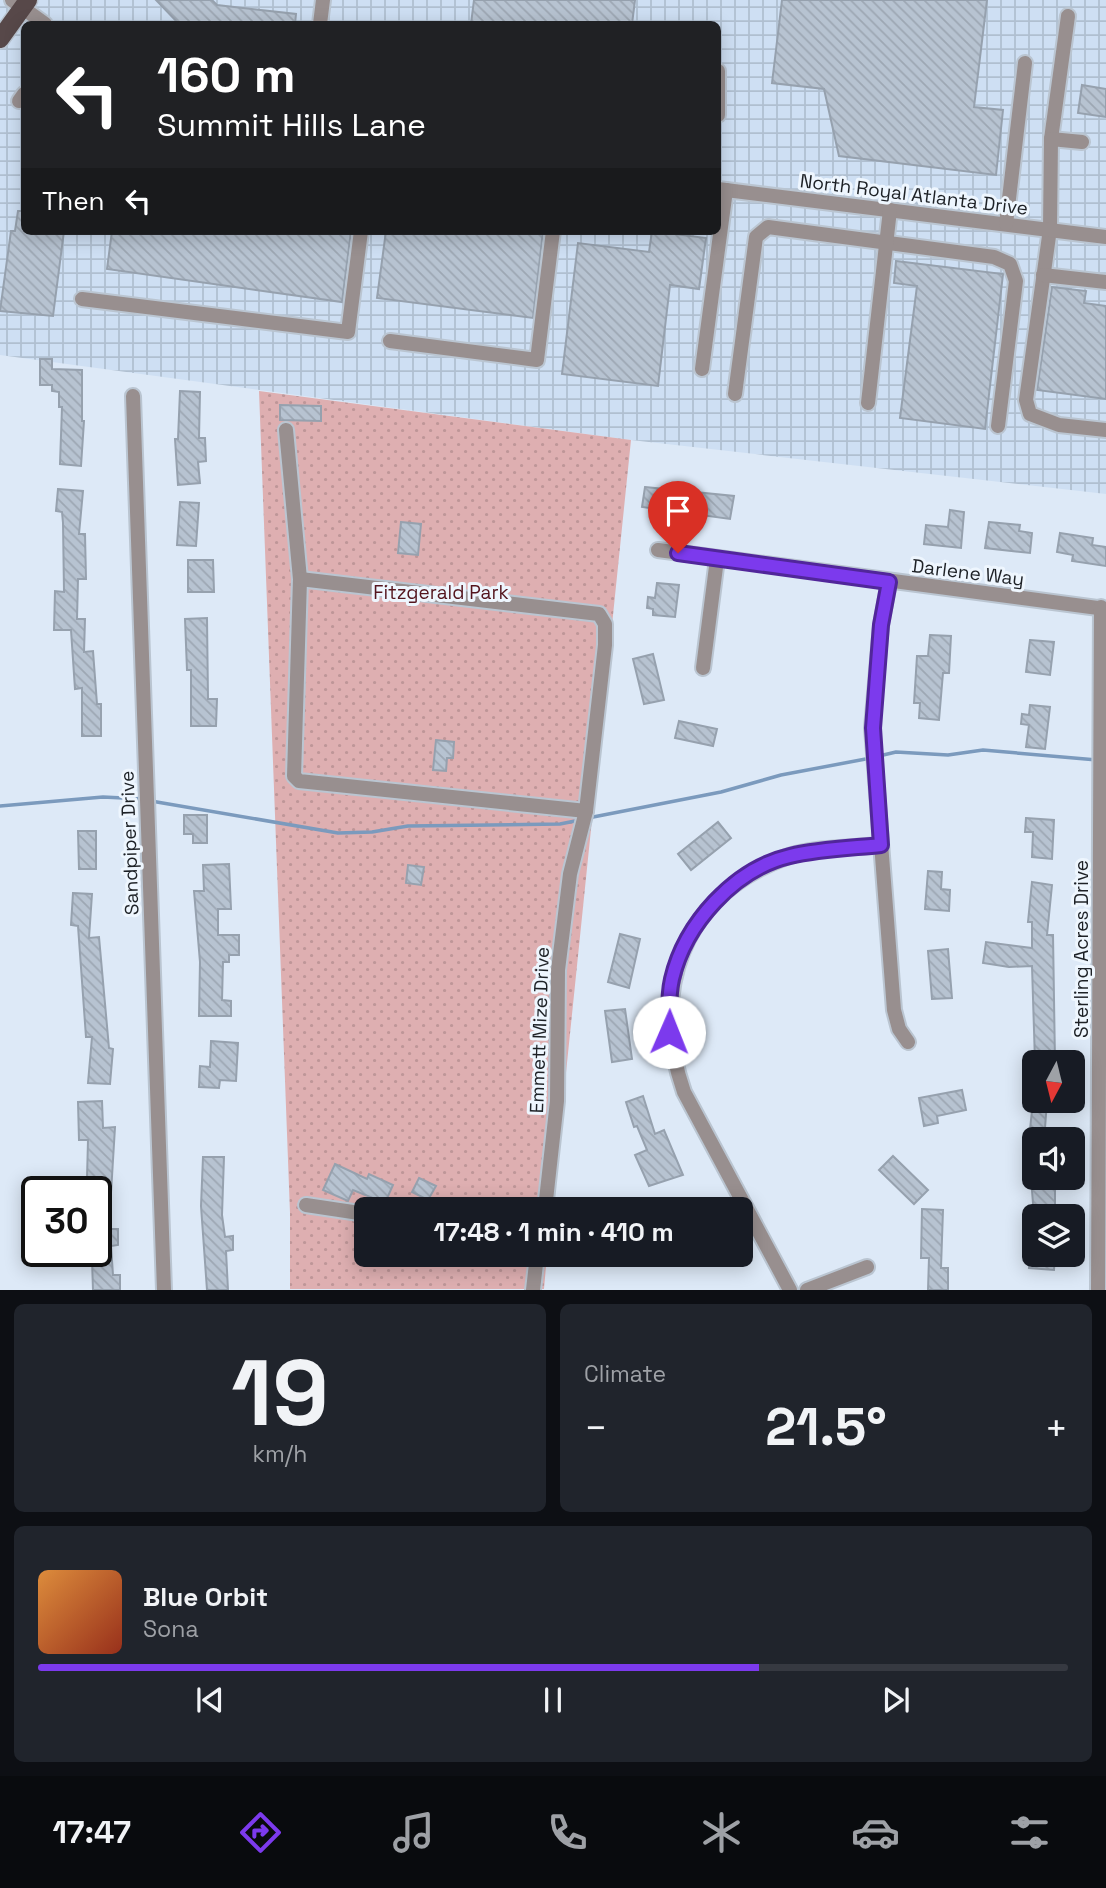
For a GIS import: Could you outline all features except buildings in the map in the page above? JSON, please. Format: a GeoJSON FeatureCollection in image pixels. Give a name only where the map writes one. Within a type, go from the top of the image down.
{"type":"FeatureCollection","features":[{"type":"Feature","properties":{"kind":"main road"},"geometry":{"type":"LineString","coordinates":[[0,39],[20,3]]}},
{"type":"Feature","properties":{"kind":"street"},"geometry":{"type":"LineString","coordinates":[[320,21],[323,0]]}},
{"type":"Feature","properties":{"kind":"street"},"geometry":{"type":"LineString","coordinates":[[20,3],[41,21]]}},
{"type":"Feature","properties":{"kind":"street"},"geometry":{"type":"LineString","coordinates":[[1068,16],[1051,139],[1050,229],[1026,400],[1030,414],[1059,425],[1106,430]]}},
{"type":"Feature","properties":{"kind":"street"},"geometry":{"type":"LineString","coordinates":[[1006,224],[1025,63]]}},
{"type":"Feature","properties":{"kind":"street"},"geometry":{"type":"LineString","coordinates":[[1051,139],[1082,142]]}},
{"type":"Feature","properties":{"kind":"street","name":"North Royal Atlanta Drive"},"geometry":{"type":"LineString","coordinates":[[722,190],[1106,237]]}},
{"type":"Feature","properties":{"kind":"street"},"geometry":{"type":"LineString","coordinates":[[868,403],[890,210]]}},
{"type":"Feature","properties":{"kind":"street"},"geometry":{"type":"LineString","coordinates":[[735,394],[756,237],[768,227],[994,257],[1010,264],[1016,281],[998,426]]}},
{"type":"Feature","properties":{"kind":"street"},"geometry":{"type":"LineString","coordinates":[[82,299],[348,332],[360,235]]}},
{"type":"Feature","properties":{"kind":"street"},"geometry":{"type":"LineString","coordinates":[[390,341],[537,360],[553,235]]}},
{"type":"Feature","properties":{"kind":"street"},"geometry":{"type":"LineString","coordinates":[[702,369],[717,235]]}},
{"type":"Feature","properties":{"kind":"street"},"geometry":{"type":"LineString","coordinates":[[1044,275],[1106,282]]}},
{"type":"Feature","properties":{"kind":"street","name":"Sandpiper Drive"},"geometry":{"type":"LineString","coordinates":[[133,396],[164,1290]]}},
{"type":"Feature","properties":{"kind":"street"},"geometry":{"type":"LineString","coordinates":[[286,430],[300,579],[293,768],[299,781],[586,811]]}},
{"type":"Feature","properties":{"kind":"street","name":"Darlene Way"},"geometry":{"type":"LineString","coordinates":[[658,550],[1103,608]]}},
{"type":"Feature","properties":{"kind":"street"},"geometry":{"type":"LineString","coordinates":[[703,668],[717,559]]}},
{"type":"Feature","properties":{"kind":"street","name":"Emmett Mize Drive"},"geometry":{"type":"LineString","coordinates":[[300,579],[600,614],[605,624],[605,645],[586,811],[570,874],[558,970],[557,1101],[546,1197]]}},
{"type":"Feature","properties":{"kind":"street"},"geometry":{"type":"LineString","coordinates":[[889,582],[881,625],[873,728],[894,1010],[899,1029],[908,1042]]}},
{"type":"Feature","properties":{"kind":"street","name":"Sterling Acres Drive"},"geometry":{"type":"LineString","coordinates":[[1098,1290],[1103,1149],[1104,901],[1098,760],[1103,608]]}},
{"type":"Feature","properties":{"kind":"street"},"geometry":{"type":"LineString","coordinates":[[790,1290],[684,1092],[673,1061],[669,1032],[672,978],[696,925],[734,885],[787,856],[881,845]]}},
{"type":"Feature","properties":{"kind":"street"},"geometry":{"type":"LineString","coordinates":[[306,1205],[354,1212]]}},
{"type":"Feature","properties":{"kind":"street"},"geometry":{"type":"LineString","coordinates":[[533,1290],[536,1267]]}},
{"type":"Feature","properties":{"kind":"street"},"geometry":{"type":"LineString","coordinates":[[807,1290],[867,1267]]}},
{"type":"Feature","properties":{"kind":"shaded area"},"geometry":{"type":"Polygon","coordinates":[[[0,0],[1106,0],[1106,494],[631,440],[0,355],[0,0]]]}},
{"type":"Feature","properties":{"kind":"green space","name":"Fitzgerald Park"},"geometry":{"type":"Polygon","coordinates":[[[259,391],[631,440],[553,1197],[354,1197],[354,1267],[546,1267],[544,1289],[290,1289],[290,1213],[259,391]]]}},
{"type":"Feature","properties":{"kind":"waterway"},"geometry":{"type":"LineString","coordinates":[[879,756],[896,752],[948,755],[983,750],[1097,760]]}},
{"type":"Feature","properties":{"kind":"waterway"},"geometry":{"type":"LineString","coordinates":[[588,818],[721,792],[781,775],[871,758]]}},
{"type":"Feature","properties":{"kind":"waterway"},"geometry":{"type":"LineString","coordinates":[[0,806],[103,797],[143,799]]}},
{"type":"Feature","properties":{"kind":"waterway"},"geometry":{"type":"LineString","coordinates":[[151,801],[338,833],[372,832],[408,826],[560,824],[580,820]]}},
{"type":"Feature","properties":{"kind":"route"},"geometry":{"type":"LineString","coordinates":[[669,1032],[672,978],[682,951],[696,925],[713,904],[734,885],[757,870],[787,856],[881,845],[873,728],[881,625],[889,582],[678,553]]}}]}
